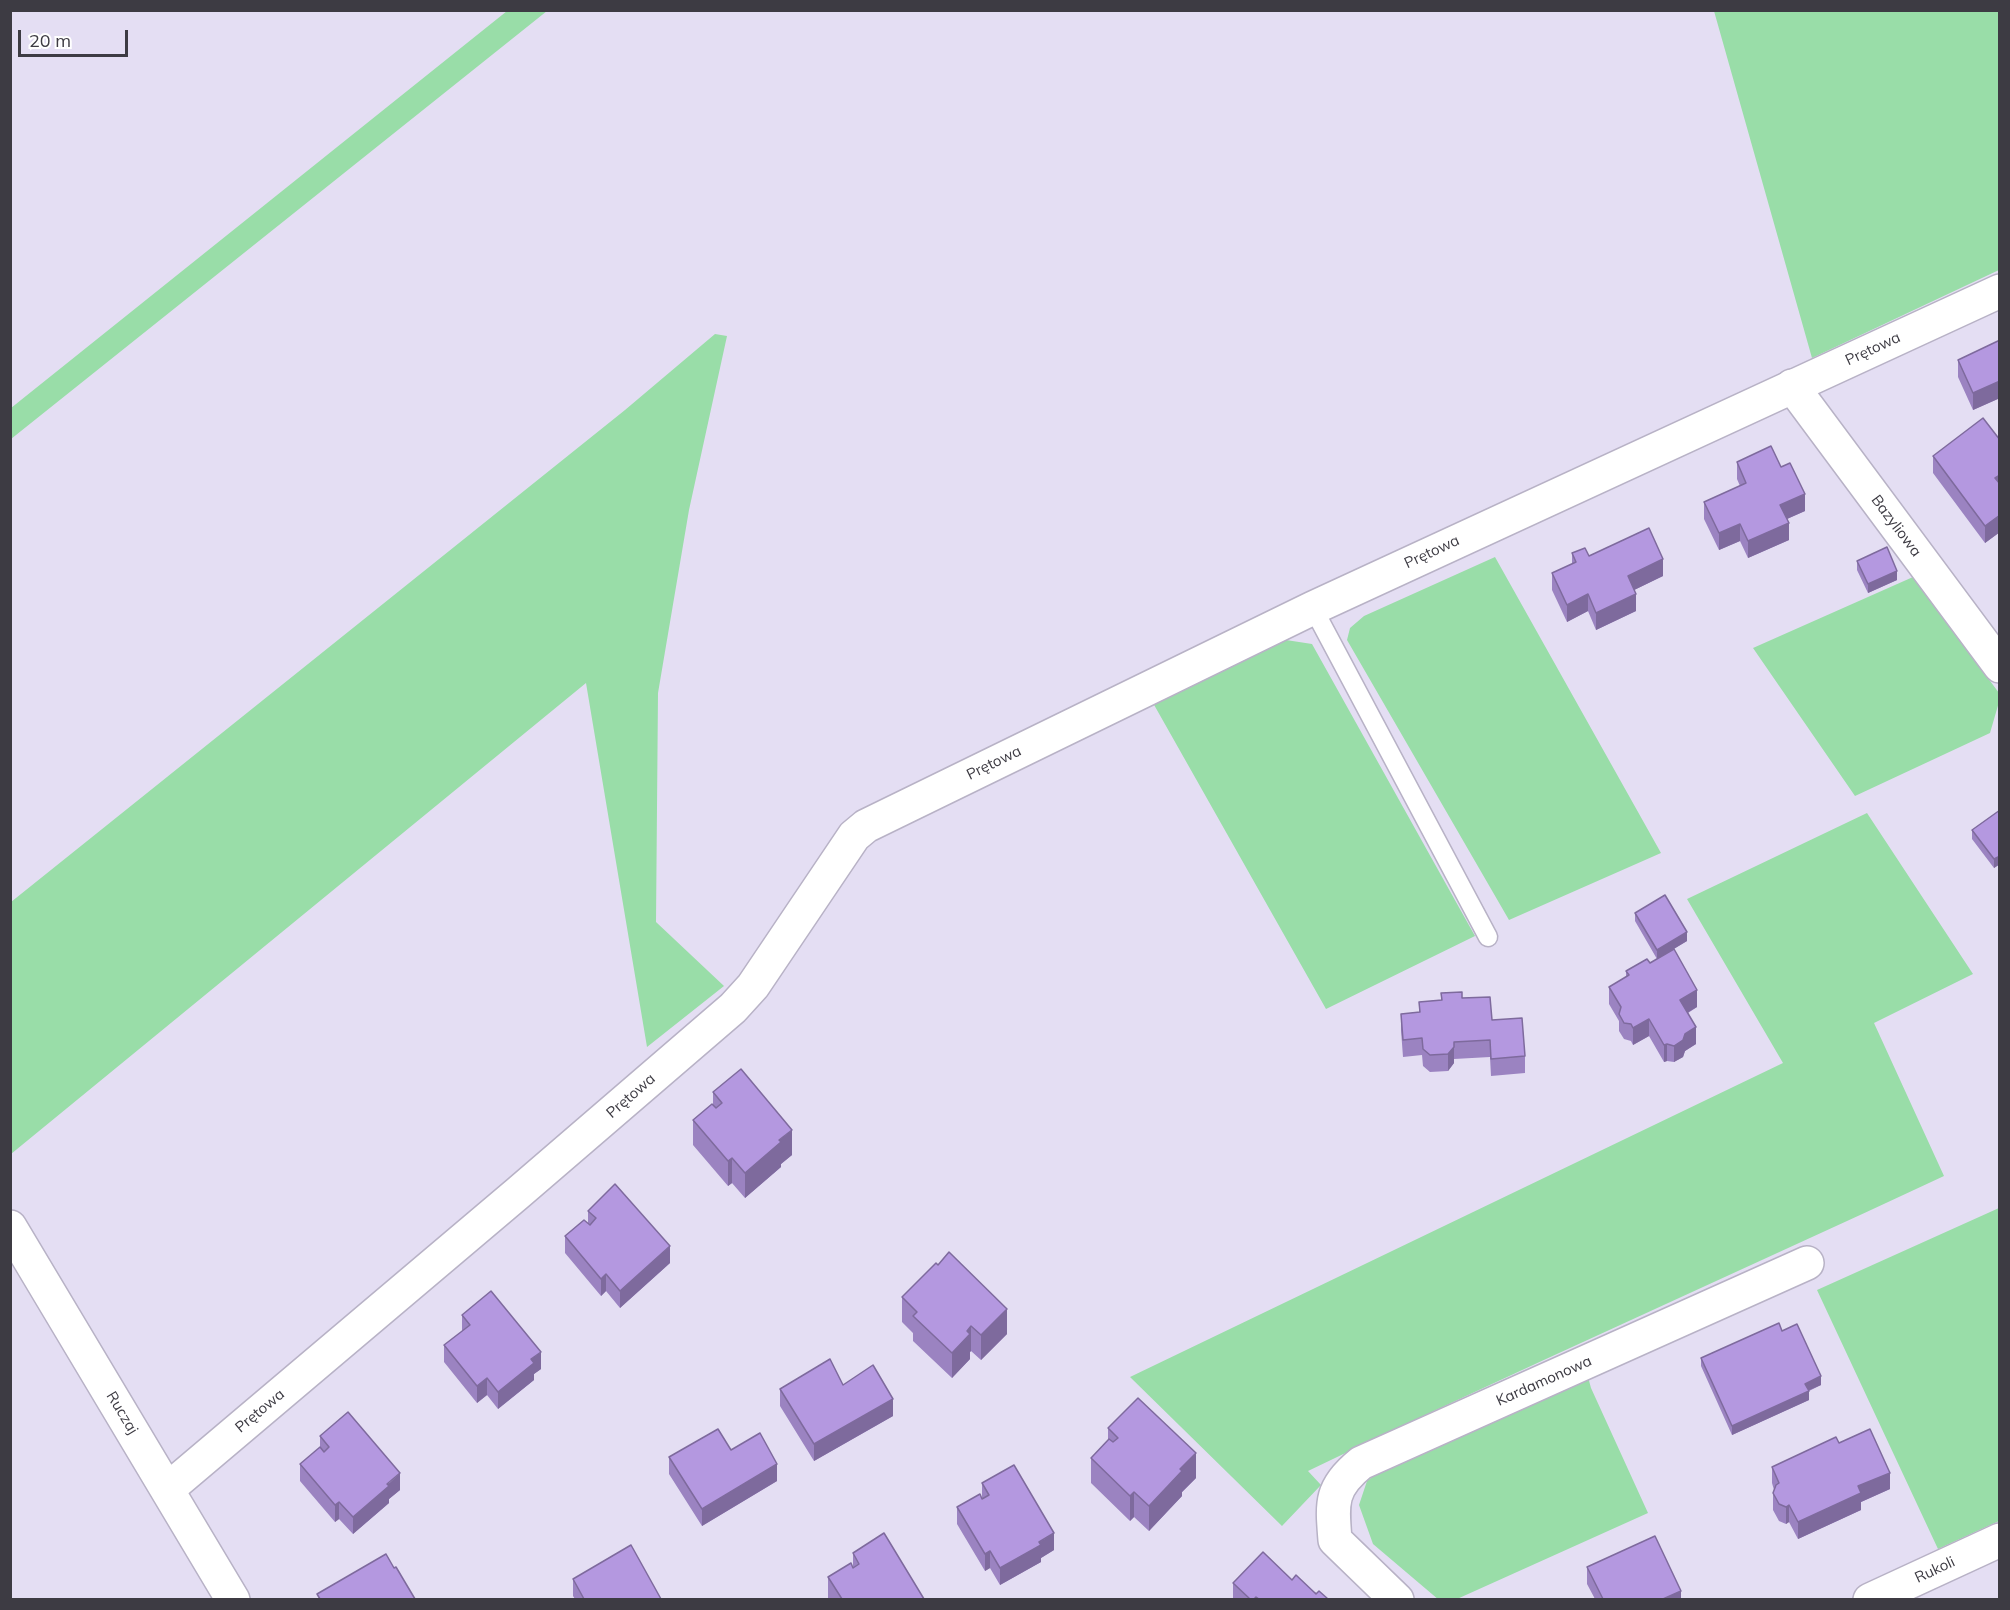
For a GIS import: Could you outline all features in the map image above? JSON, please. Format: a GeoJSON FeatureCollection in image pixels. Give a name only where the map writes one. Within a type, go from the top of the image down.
{"type":"FeatureCollection","features":[{"type":"Feature","properties":{"kind":"street","name":"Prętowa"},"geometry":{"type":"LineString","coordinates":[[168,1489],[527,1186],[733,1008],[753,986],[854,836],[866,826],[1313,608],[2000,291]]}},
{"type":"Feature","properties":{"kind":"street","name":"Bazyliowa"},"geometry":{"type":"LineString","coordinates":[[1791,386],[2000,666]]}},
{"type":"Feature","properties":{"kind":"street","name":"Ruczaj"},"geometry":{"type":"LineString","coordinates":[[10,1227],[233,1599]]}},
{"type":"Feature","properties":{"kind":"street","name":"Kardamonowa"},"geometry":{"type":"LineString","coordinates":[[1397,1599],[1335,1540],[1333,1512],[1336,1490],[1346,1475],[1362,1463],[1807,1263]]}},
{"type":"Feature","properties":{"kind":"street","name":"Rukoli"},"geometry":{"type":"LineString","coordinates":[[1870,1599],[2000,1540]]}},
{"type":"Feature","properties":{"kind":"lane"},"geometry":{"type":"LineString","coordinates":[[1313,608],[1488,937]]}},
{"type":"Feature","properties":{"kind":"green space"},"geometry":{"type":"Polygon","coordinates":[[[507,11],[547,11],[11,439],[11,408],[507,11]]]}},
{"type":"Feature","properties":{"kind":"green space"},"geometry":{"type":"Polygon","coordinates":[[[1714,11],[1999,11],[1999,270],[1812,358],[1714,11]]]}},
{"type":"Feature","properties":{"kind":"green space"},"geometry":{"type":"Polygon","coordinates":[[[715,334],[727,336],[689,510],[658,693],[656,922],[724,986],[647,1047],[586,683],[11,1154],[11,902],[625,410],[715,334]]]}},
{"type":"Feature","properties":{"kind":"green space"},"geometry":{"type":"Polygon","coordinates":[[[1495,557],[1661,853],[1509,920],[1347,640],[1350,628],[1364,616],[1495,557]]]}},
{"type":"Feature","properties":{"kind":"green space"},"geometry":{"type":"Polygon","coordinates":[[[1913,577],[1999,693],[1999,702],[1990,733],[1855,796],[1753,648],[1913,577]]]}},
{"type":"Feature","properties":{"kind":"green space"},"geometry":{"type":"Polygon","coordinates":[[[1286,640],[1312,644],[1475,936],[1326,1009],[1153,703],[1286,640]]]}},
{"type":"Feature","properties":{"kind":"green space"},"geometry":{"type":"Polygon","coordinates":[[[1867,813],[1973,974],[1874,1023],[1944,1176],[1308,1471],[1321,1485],[1282,1526],[1130,1377],[1783,1063],[1687,899],[1867,813]]]}},
{"type":"Feature","properties":{"kind":"green space"},"geometry":{"type":"Polygon","coordinates":[[[1999,1208],[1999,1521],[1938,1549],[1817,1290],[1999,1208]]]}},
{"type":"Feature","properties":{"kind":"green space"},"geometry":{"type":"Polygon","coordinates":[[[1588,1377],[1648,1513],[1457,1599],[1439,1600],[1373,1544],[1359,1505],[1367,1481],[1389,1464],[1588,1377]]]}},
{"type":"Feature","properties":{"kind":"building"},"geometry":{"type":"Polygon","coordinates":[[[2000,340],[2000,381],[1973,393],[1958,360],[2000,340]]]}},
{"type":"Feature","properties":{"kind":"building"},"geometry":{"type":"Polygon","coordinates":[[[1983,418],[2000,440],[2000,475],[1995,478],[2000,484],[2000,515],[1985,526],[1933,456],[1983,418]]]}},
{"type":"Feature","properties":{"kind":"building"},"geometry":{"type":"Polygon","coordinates":[[[1771,446],[1781,467],[1790,463],[1805,494],[1780,505],[1789,523],[1748,541],[1740,524],[1719,533],[1704,502],[1746,483],[1737,462],[1771,446]]]}},
{"type":"Feature","properties":{"kind":"building"},"geometry":{"type":"Polygon","coordinates":[[[1649,528],[1663,559],[1628,576],[1636,594],[1596,613],[1588,594],[1567,605],[1552,573],[1576,562],[1572,553],[1585,548],[1589,556],[1649,528]]]}},
{"type":"Feature","properties":{"kind":"building"},"geometry":{"type":"Polygon","coordinates":[[[1887,547],[1897,571],[1868,584],[1857,561],[1887,547]]]}},
{"type":"Feature","properties":{"kind":"building"},"geometry":{"type":"Polygon","coordinates":[[[2000,810],[2000,856],[1994,859],[1972,830],[2000,810]]]}},
{"type":"Feature","properties":{"kind":"building"},"geometry":{"type":"Polygon","coordinates":[[[1665,895],[1687,932],[1657,950],[1635,913],[1665,895]]]}},
{"type":"Feature","properties":{"kind":"building"},"geometry":{"type":"Polygon","coordinates":[[[1674,949],[1697,990],[1680,1000],[1696,1027],[1685,1034],[1683,1040],[1674,1046],[1664,1045],[1649,1019],[1633,1028],[1631,1024],[1624,1023],[1619,1014],[1621,1007],[1609,987],[1629,975],[1626,971],[1647,959],[1650,963],[1674,949]]]}},
{"type":"Feature","properties":{"kind":"building"},"geometry":{"type":"Polygon","coordinates":[[[1462,992],[1462,998],[1490,997],[1492,1020],[1522,1018],[1525,1056],[1491,1059],[1490,1040],[1454,1042],[1454,1047],[1448,1054],[1430,1055],[1423,1049],[1422,1038],[1403,1040],[1401,1014],[1420,1012],[1419,1002],[1442,1000],[1441,993],[1462,992]]]}},
{"type":"Feature","properties":{"kind":"building"},"geometry":{"type":"Polygon","coordinates":[[[741,1069],[792,1130],[745,1173],[732,1158],[728,1161],[693,1120],[712,1104],[716,1108],[722,1103],[713,1092],[741,1069]]]}},
{"type":"Feature","properties":{"kind":"building"},"geometry":{"type":"Polygon","coordinates":[[[615,1184],[670,1246],[620,1291],[606,1274],[601,1279],[565,1236],[584,1220],[590,1225],[596,1218],[588,1211],[615,1184]]]}},
{"type":"Feature","properties":{"kind":"building"},"geometry":{"type":"Polygon","coordinates":[[[949,1252],[1007,1309],[981,1335],[971,1326],[967,1331],[970,1334],[952,1353],[913,1316],[917,1312],[902,1297],[949,1252]]]}},
{"type":"Feature","properties":{"kind":"building"},"geometry":{"type":"Polygon","coordinates":[[[491,1291],[541,1352],[531,1359],[534,1363],[498,1392],[487,1378],[477,1386],[444,1345],[470,1325],[462,1315],[491,1291]]]}},
{"type":"Feature","properties":{"kind":"building"},"geometry":{"type":"Polygon","coordinates":[[[1779,1323],[1782,1331],[1797,1324],[1821,1376],[1805,1384],[1809,1391],[1732,1426],[1701,1358],[1779,1323]]]}},
{"type":"Feature","properties":{"kind":"building"},"geometry":{"type":"Polygon","coordinates":[[[830,1359],[843,1385],[873,1365],[893,1399],[814,1444],[780,1389],[830,1359]]]}},
{"type":"Feature","properties":{"kind":"building"},"geometry":{"type":"Polygon","coordinates":[[[1138,1398],[1196,1453],[1149,1506],[1134,1492],[1130,1496],[1091,1458],[1109,1439],[1113,1442],[1118,1438],[1108,1428],[1138,1398]]]}},
{"type":"Feature","properties":{"kind":"building"},"geometry":{"type":"Polygon","coordinates":[[[348,1412],[400,1473],[387,1484],[389,1486],[353,1517],[339,1502],[335,1505],[300,1464],[320,1447],[324,1452],[329,1447],[320,1436],[348,1412]]]}},
{"type":"Feature","properties":{"kind":"building"},"geometry":{"type":"Polygon","coordinates":[[[718,1429],[731,1450],[760,1433],[777,1464],[702,1509],[669,1457],[718,1429]]]}},
{"type":"Feature","properties":{"kind":"building"},"geometry":{"type":"Polygon","coordinates":[[[1870,1429],[1890,1473],[1858,1486],[1861,1493],[1798,1522],[1789,1505],[1786,1507],[1779,1504],[1773,1493],[1779,1483],[1772,1467],[1836,1437],[1839,1443],[1870,1429]]]}},
{"type":"Feature","properties":{"kind":"building"},"geometry":{"type":"Polygon","coordinates":[[[1014,1465],[1054,1533],[1039,1542],[1041,1545],[1000,1568],[990,1551],[985,1554],[957,1507],[980,1494],[982,1499],[989,1495],[982,1483],[1014,1465]]]}},
{"type":"Feature","properties":{"kind":"building"},"geometry":{"type":"Polygon","coordinates":[[[884,1533],[924,1599],[842,1599],[828,1577],[851,1563],[853,1568],[859,1564],[853,1553],[884,1533]]]}},
{"type":"Feature","properties":{"kind":"building"},"geometry":{"type":"Polygon","coordinates":[[[1655,1536],[1681,1591],[1663,1599],[1603,1599],[1587,1567],[1655,1536]]]}},
{"type":"Feature","properties":{"kind":"building"},"geometry":{"type":"Polygon","coordinates":[[[631,1545],[661,1599],[584,1599],[573,1579],[631,1545]]]}},
{"type":"Feature","properties":{"kind":"building"},"geometry":{"type":"Polygon","coordinates":[[[1263,1552],[1292,1580],[1296,1575],[1316,1594],[1319,1591],[1328,1599],[1259,1599],[1256,1597],[1250,1599],[1233,1583],[1263,1552]]]}},
{"type":"Feature","properties":{"kind":"building"},"geometry":{"type":"Polygon","coordinates":[[[386,1554],[415,1599],[320,1599],[317,1594],[386,1554]]]}}]}
